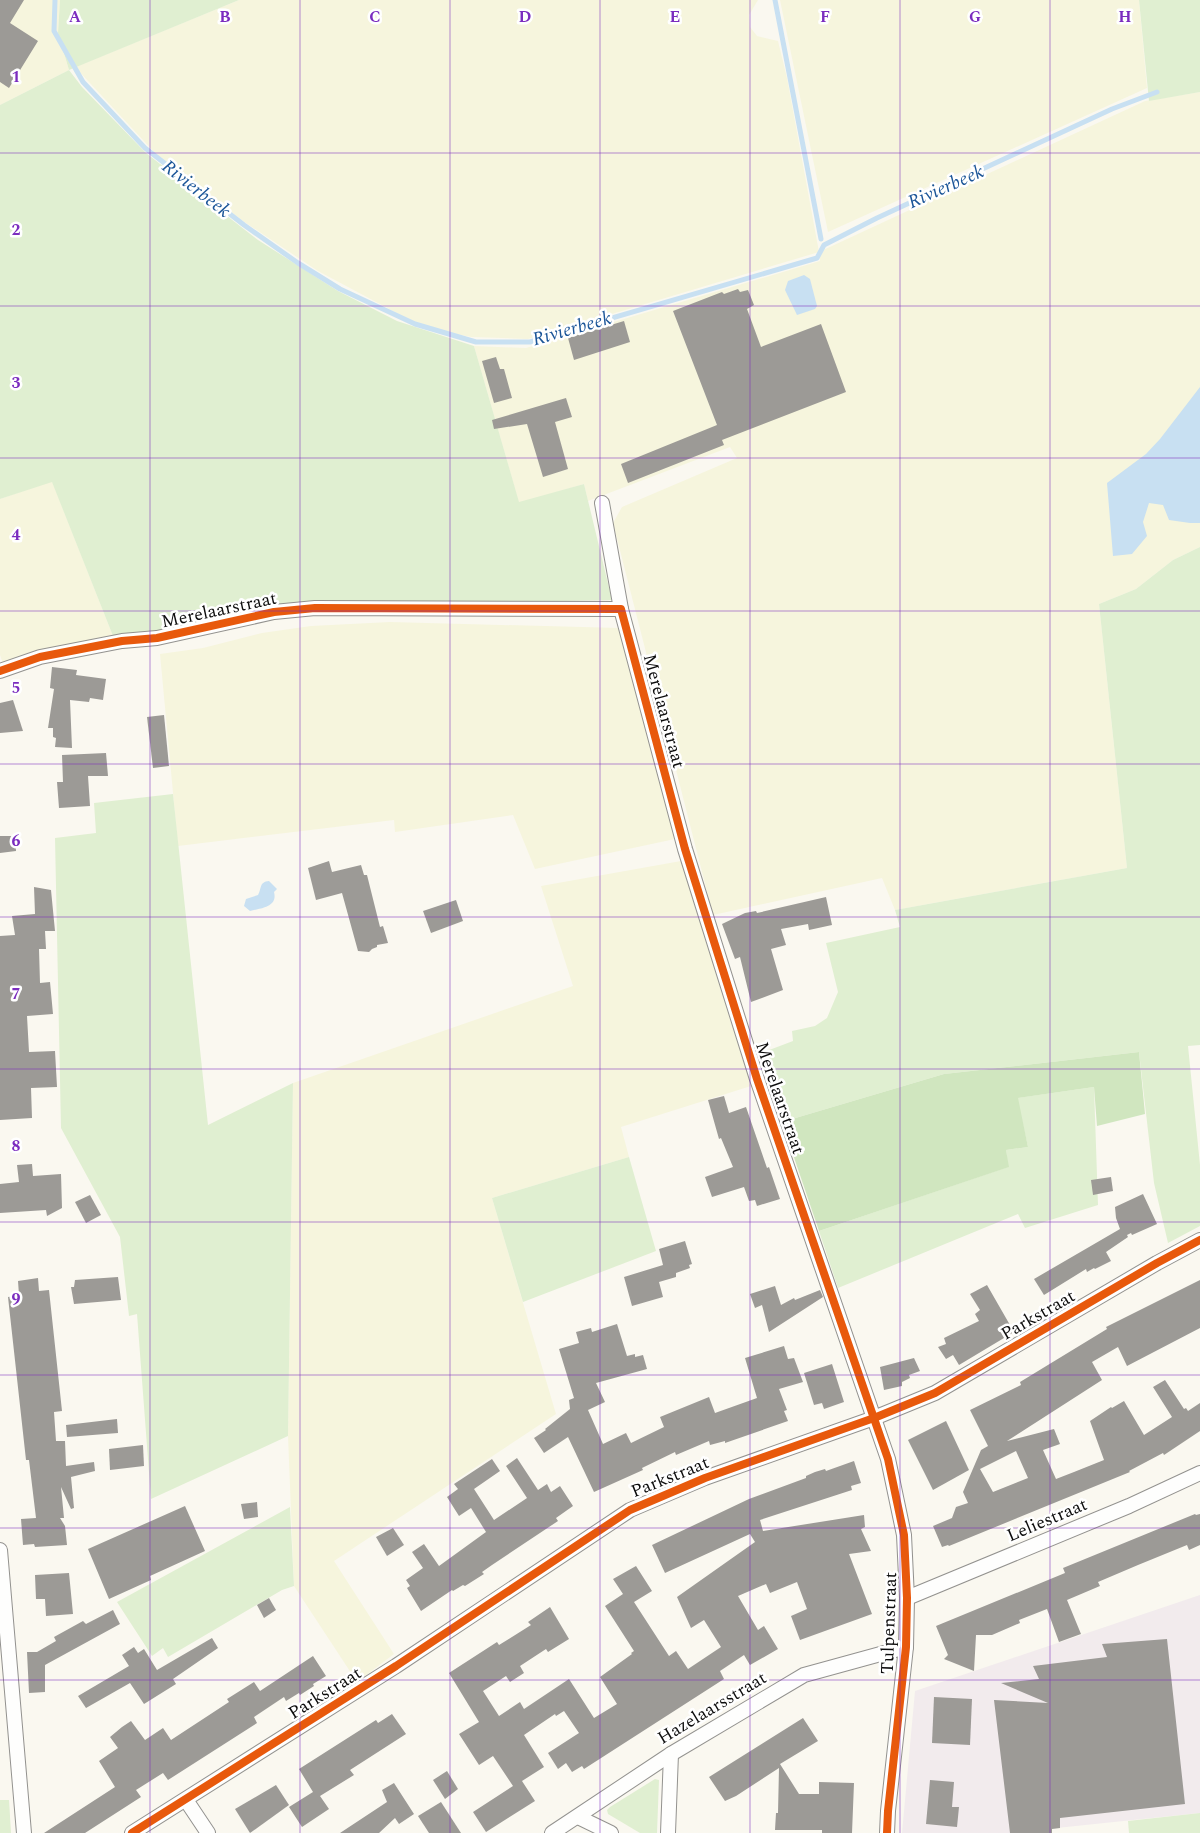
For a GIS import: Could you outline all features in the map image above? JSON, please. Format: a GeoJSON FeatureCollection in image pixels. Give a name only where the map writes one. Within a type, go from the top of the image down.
{"type":"FeatureCollection","features":[{"type":"Feature","properties":{"kind":"street","name":"Merelaarstraat"},"geometry":{"type":"LineString","coordinates":[[602,503],[621,609],[685,849],[757,1079],[874,1418]]}},
{"type":"Feature","properties":{"kind":"street","name":"Merelaarstraat"},"geometry":{"type":"LineString","coordinates":[[0,671],[40,657],[122,641],[157,638],[282,611],[315,608],[621,609]]}},
{"type":"Feature","properties":{"kind":"street","name":"Parkstraat"},"geometry":{"type":"LineString","coordinates":[[132,1833],[404,1661],[630,1510],[705,1478],[874,1418],[934,1393],[1157,1263],[1200,1240]]}},
{"type":"Feature","properties":{"kind":"street","name":"Tulpenstraat"},"geometry":{"type":"LineString","coordinates":[[874,1418],[888,1459],[904,1535],[907,1598],[906,1647],[887,1833]]}},
{"type":"Feature","properties":{"kind":"street","name":"Leliestraat"},"geometry":{"type":"LineString","coordinates":[[907,1598],[1129,1506],[1200,1473]]}},
{"type":"Feature","properties":{"kind":"street"},"geometry":{"type":"LineString","coordinates":[[0,1550],[24,1833]]}},
{"type":"Feature","properties":{"kind":"street","name":"Hazelaarsstraat"},"geometry":{"type":"LineString","coordinates":[[552,1833],[671,1754],[804,1675],[906,1647]]}},
{"type":"Feature","properties":{"kind":"street"},"geometry":{"type":"LineString","coordinates":[[668,1833],[671,1754]]}},
{"type":"Feature","properties":{"kind":"street"},"geometry":{"type":"LineString","coordinates":[[186,1800],[208,1833]]}},
{"type":"Feature","properties":{"kind":"street"},"geometry":{"type":"LineString","coordinates":[[578,1816],[611,1833]]}},
{"type":"Feature","properties":{"kind":"shaded area"},"geometry":{"type":"Polygon","coordinates":[[[1200,1595],[1200,1813],[1010,1833],[902,1833],[915,1691],[1200,1595]]]}},
{"type":"Feature","properties":{"kind":"green space"},"geometry":{"type":"Polygon","coordinates":[[[0,0],[60,0],[58,33],[69,70],[0,105],[0,0]]]}},
{"type":"Feature","properties":{"kind":"green space"},"geometry":{"type":"Polygon","coordinates":[[[60,0],[239,0],[69,70],[58,33],[60,0]]]}},
{"type":"Feature","properties":{"kind":"green space"},"geometry":{"type":"Polygon","coordinates":[[[239,0],[758,0],[749,15],[750,27],[757,36],[778,41],[787,78],[819,252],[528,339],[471,337],[442,331],[408,319],[318,271],[243,221],[156,154],[75,67],[239,0]]]}},
{"type":"Feature","properties":{"kind":"green space"},"geometry":{"type":"Polygon","coordinates":[[[780,0],[1139,0],[1147,88],[828,232],[780,0]]]}},
{"type":"Feature","properties":{"kind":"green space"},"geometry":{"type":"Polygon","coordinates":[[[1139,0],[1200,0],[1200,92],[1149,101],[1139,0]]]}},
{"type":"Feature","properties":{"kind":"green space"},"geometry":{"type":"Polygon","coordinates":[[[69,70],[82,87],[146,153],[258,240],[338,291],[397,321],[474,346],[519,502],[584,484],[612,600],[299,602],[169,631],[113,636],[52,482],[0,499],[0,105],[69,70]]]}},
{"type":"Feature","properties":{"kind":"green space"},"geometry":{"type":"Polygon","coordinates":[[[1200,92],[1200,547],[1173,560],[1136,589],[1099,604],[1127,868],[895,910],[882,878],[713,915],[613,523],[622,507],[737,458],[730,447],[588,501],[584,484],[519,503],[474,346],[526,348],[820,261],[819,252],[1145,101],[1200,92]]]}},
{"type":"Feature","properties":{"kind":"green space"},"geometry":{"type":"Polygon","coordinates":[[[52,481],[113,636],[3,664],[0,655],[0,499],[52,481]]]}},
{"type":"Feature","properties":{"kind":"green space"},"geometry":{"type":"Polygon","coordinates":[[[1200,547],[1200,1045],[1188,1046],[1200,1165],[1200,1226],[1168,1243],[1154,1183],[1139,1052],[944,1074],[782,1122],[759,1054],[793,1041],[792,1031],[815,1026],[827,1018],[838,992],[826,943],[900,927],[895,910],[1127,868],[1099,604],[1136,589],[1173,560],[1200,547]]]}},
{"type":"Feature","properties":{"kind":"green space"},"geometry":{"type":"Polygon","coordinates":[[[390,622],[620,628],[675,839],[535,869],[513,815],[395,832],[394,820],[178,846],[160,654],[203,648],[262,633],[311,626],[390,622]]]}},
{"type":"Feature","properties":{"kind":"green space"},"geometry":{"type":"Polygon","coordinates":[[[173,794],[208,1125],[293,1083],[288,1436],[151,1499],[137,1314],[129,1316],[120,1237],[61,1128],[55,838],[96,833],[94,803],[173,794]]]}},
{"type":"Feature","properties":{"kind":"green space"},"geometry":{"type":"Polygon","coordinates":[[[681,861],[751,1086],[621,1127],[629,1157],[492,1198],[556,1414],[334,1561],[394,1654],[357,1682],[294,1586],[288,1436],[293,1083],[573,986],[541,886],[681,861]]]}},
{"type":"Feature","properties":{"kind":"green space"},"geometry":{"type":"Polygon","coordinates":[[[1139,1052],[1145,1114],[1097,1126],[1094,1087],[1018,1098],[1028,1147],[1006,1150],[1009,1167],[819,1231],[782,1122],[944,1074],[1139,1052]]]}},
{"type":"Feature","properties":{"kind":"green space"},"geometry":{"type":"Polygon","coordinates":[[[1094,1087],[1098,1205],[1025,1228],[1018,1214],[838,1288],[819,1231],[1008,1167],[1006,1150],[1028,1147],[1017,1098],[1094,1087]]]}},
{"type":"Feature","properties":{"kind":"green space"},"geometry":{"type":"Polygon","coordinates":[[[629,1157],[656,1251],[523,1302],[492,1198],[629,1157]]]}},
{"type":"Feature","properties":{"kind":"green space"},"geometry":{"type":"Polygon","coordinates":[[[290,1507],[294,1586],[282,1590],[168,1657],[163,1648],[152,1656],[117,1602],[290,1507]]]}},
{"type":"Feature","properties":{"kind":"green space"},"geometry":{"type":"Polygon","coordinates":[[[655,1779],[659,1780],[657,1833],[640,1833],[608,1814],[607,1810],[610,1807],[655,1779]]]}},
{"type":"Feature","properties":{"kind":"green space"},"geometry":{"type":"Polygon","coordinates":[[[0,1800],[9,1800],[11,1833],[0,1833],[0,1800]]]}},
{"type":"Feature","properties":{"kind":"green space"},"geometry":{"type":"Polygon","coordinates":[[[1200,1813],[1200,1833],[1129,1833],[1128,1821],[1200,1813]]]}},
{"type":"Feature","properties":{"kind":"water"},"geometry":{"type":"Polygon","coordinates":[[[804,275],[810,279],[817,306],[815,309],[797,315],[785,290],[788,281],[804,275]]]}},
{"type":"Feature","properties":{"kind":"water"},"geometry":{"type":"Polygon","coordinates":[[[1200,387],[1200,523],[1169,520],[1163,505],[1149,503],[1143,522],[1147,536],[1132,554],[1113,556],[1107,483],[1146,454],[1200,387]]]}},
{"type":"Feature","properties":{"kind":"water"},"geometry":{"type":"Polygon","coordinates":[[[269,881],[277,889],[274,892],[275,897],[273,901],[268,906],[250,911],[244,906],[246,899],[258,895],[262,884],[269,881]]]}},
{"type":"Feature","properties":{"kind":"building"},"geometry":{"type":"Polygon","coordinates":[[[0,0],[24,0],[10,23],[38,41],[9,88],[0,82],[0,0]]]}},
{"type":"Feature","properties":{"kind":"building"},"geometry":{"type":"Polygon","coordinates":[[[738,289],[740,292],[748,290],[754,305],[747,309],[761,347],[821,324],[846,392],[722,440],[724,445],[628,483],[621,464],[717,425],[673,311],[722,292],[724,294],[738,289]]]}},
{"type":"Feature","properties":{"kind":"building"},"geometry":{"type":"Polygon","coordinates":[[[624,321],[630,342],[574,360],[568,338],[624,321]]]}},
{"type":"Feature","properties":{"kind":"building"},"geometry":{"type":"Polygon","coordinates":[[[496,357],[500,369],[504,369],[512,398],[494,403],[482,361],[496,357]]]}},
{"type":"Feature","properties":{"kind":"building"},"geometry":{"type":"Polygon","coordinates":[[[566,398],[572,417],[555,422],[568,469],[543,477],[527,424],[494,429],[492,420],[566,398]]]}},
{"type":"Feature","properties":{"kind":"building"},"geometry":{"type":"Polygon","coordinates":[[[52,667],[77,670],[76,675],[106,679],[103,700],[90,698],[89,702],[70,700],[72,748],[55,747],[56,738],[53,737],[53,728],[48,728],[54,689],[50,688],[52,667]]]}},
{"type":"Feature","properties":{"kind":"building"},"geometry":{"type":"Polygon","coordinates":[[[13,700],[23,731],[0,733],[0,703],[13,700]]]}},
{"type":"Feature","properties":{"kind":"building"},"geometry":{"type":"Polygon","coordinates":[[[164,715],[169,766],[153,768],[147,717],[164,715]]]}},
{"type":"Feature","properties":{"kind":"building"},"geometry":{"type":"Polygon","coordinates":[[[106,753],[108,776],[88,776],[90,806],[59,808],[57,782],[63,782],[62,755],[106,753]]]}},
{"type":"Feature","properties":{"kind":"building"},"geometry":{"type":"Polygon","coordinates":[[[0,836],[15,836],[16,851],[0,853],[0,836]]]}},
{"type":"Feature","properties":{"kind":"building"},"geometry":{"type":"Polygon","coordinates":[[[329,861],[332,872],[361,865],[364,875],[367,875],[380,927],[383,926],[388,943],[377,945],[377,947],[369,952],[358,951],[342,893],[316,900],[308,868],[329,861]]]}},
{"type":"Feature","properties":{"kind":"building"},"geometry":{"type":"Polygon","coordinates":[[[34,887],[51,890],[55,931],[45,931],[46,949],[39,949],[40,983],[50,982],[53,1014],[27,1016],[29,1052],[55,1051],[57,1087],[31,1088],[32,1118],[0,1120],[0,936],[15,935],[12,916],[35,914],[34,887]]]}},
{"type":"Feature","properties":{"kind":"building"},"geometry":{"type":"Polygon","coordinates":[[[826,897],[832,925],[809,930],[808,924],[781,929],[786,945],[771,949],[783,990],[751,1002],[740,957],[735,959],[722,924],[745,913],[756,911],[757,913],[826,897]]]}},
{"type":"Feature","properties":{"kind":"building"},"geometry":{"type":"Polygon","coordinates":[[[456,900],[463,921],[431,933],[423,911],[456,900]]]}},
{"type":"Feature","properties":{"kind":"building"},"geometry":{"type":"Polygon","coordinates":[[[724,1096],[729,1113],[746,1107],[780,1199],[757,1206],[755,1200],[749,1201],[744,1187],[712,1197],[705,1177],[733,1167],[721,1138],[719,1139],[708,1100],[724,1096]]]}},
{"type":"Feature","properties":{"kind":"building"},"geometry":{"type":"Polygon","coordinates":[[[32,1164],[33,1176],[61,1174],[62,1208],[47,1216],[46,1210],[0,1213],[0,1184],[19,1182],[17,1165],[32,1164]]]}},
{"type":"Feature","properties":{"kind":"building"},"geometry":{"type":"Polygon","coordinates":[[[1111,1177],[1113,1191],[1093,1195],[1091,1180],[1111,1177]]]}},
{"type":"Feature","properties":{"kind":"building"},"geometry":{"type":"Polygon","coordinates":[[[1143,1194],[1157,1224],[1132,1235],[1131,1233],[1127,1235],[1128,1237],[1106,1252],[1111,1261],[1087,1272],[1086,1269],[1044,1295],[1034,1279],[1120,1229],[1115,1207],[1143,1194]]]}},
{"type":"Feature","properties":{"kind":"building"},"geometry":{"type":"Polygon","coordinates":[[[90,1195],[101,1215],[86,1223],[75,1202],[90,1195]]]}},
{"type":"Feature","properties":{"kind":"building"},"geometry":{"type":"Polygon","coordinates":[[[685,1241],[692,1264],[689,1265],[690,1268],[676,1273],[676,1277],[659,1282],[663,1297],[632,1306],[624,1277],[663,1265],[659,1249],[685,1241]]]}},
{"type":"Feature","properties":{"kind":"building"},"geometry":{"type":"Polygon","coordinates":[[[118,1277],[121,1300],[74,1304],[71,1287],[74,1287],[75,1280],[118,1277]]]}},
{"type":"Feature","properties":{"kind":"building"},"geometry":{"type":"Polygon","coordinates":[[[38,1278],[39,1291],[49,1290],[62,1411],[54,1412],[56,1441],[65,1441],[66,1466],[94,1462],[95,1471],[71,1477],[74,1508],[71,1509],[61,1487],[64,1518],[60,1518],[65,1526],[67,1545],[35,1547],[34,1544],[23,1545],[21,1519],[36,1518],[29,1460],[26,1460],[8,1297],[19,1295],[18,1281],[38,1278]]]}},
{"type":"Feature","properties":{"kind":"building"},"geometry":{"type":"Polygon","coordinates":[[[1200,1280],[1200,1328],[1127,1366],[1118,1347],[1092,1362],[1102,1380],[1007,1441],[1054,1429],[1060,1444],[1043,1450],[1056,1479],[1104,1460],[1090,1421],[1111,1407],[1124,1401],[1144,1435],[1172,1417],[1153,1387],[1165,1380],[1184,1409],[1186,1408],[1188,1411],[1200,1403],[1200,1431],[1164,1455],[1163,1453],[1130,1472],[949,1546],[942,1547],[933,1526],[952,1518],[956,1507],[968,1503],[963,1492],[981,1450],[988,1446],[970,1410],[1021,1385],[1020,1382],[1107,1329],[1106,1327],[1200,1280]],[[1016,1451],[980,1469],[993,1492],[1028,1478],[1016,1451]]]}},
{"type":"Feature","properties":{"kind":"building"},"geometry":{"type":"Polygon","coordinates":[[[987,1285],[1014,1332],[959,1365],[953,1355],[946,1359],[938,1347],[946,1344],[944,1338],[979,1321],[975,1314],[980,1310],[970,1294],[987,1285]]]}},
{"type":"Feature","properties":{"kind":"building"},"geometry":{"type":"Polygon","coordinates":[[[775,1286],[781,1305],[794,1298],[795,1300],[820,1290],[823,1297],[769,1332],[762,1305],[755,1308],[750,1294],[775,1286]]]}},
{"type":"Feature","properties":{"kind":"building"},"geometry":{"type":"Polygon","coordinates":[[[617,1324],[627,1356],[643,1355],[647,1369],[596,1383],[605,1402],[588,1410],[603,1444],[626,1433],[631,1443],[664,1427],[660,1417],[709,1397],[715,1413],[757,1398],[745,1358],[784,1346],[788,1359],[794,1358],[803,1382],[779,1389],[787,1410],[784,1411],[788,1421],[725,1443],[725,1441],[710,1445],[709,1441],[676,1455],[675,1452],[642,1468],[643,1470],[594,1492],[568,1437],[544,1453],[534,1438],[570,1409],[569,1400],[574,1398],[559,1349],[579,1343],[576,1332],[591,1328],[592,1332],[617,1324]]]}},
{"type":"Feature","properties":{"kind":"building"},"geometry":{"type":"Polygon","coordinates":[[[914,1358],[920,1371],[909,1375],[910,1378],[902,1382],[902,1386],[884,1390],[880,1367],[914,1358]]]}},
{"type":"Feature","properties":{"kind":"building"},"geometry":{"type":"Polygon","coordinates":[[[832,1364],[844,1402],[824,1409],[822,1403],[814,1405],[804,1373],[832,1364]]]}},
{"type":"Feature","properties":{"kind":"building"},"geometry":{"type":"Polygon","coordinates":[[[117,1419],[118,1433],[67,1437],[66,1425],[117,1419]]]}},
{"type":"Feature","properties":{"kind":"building"},"geometry":{"type":"Polygon","coordinates":[[[946,1421],[969,1470],[933,1490],[908,1440],[946,1421]]]}},
{"type":"Feature","properties":{"kind":"building"},"geometry":{"type":"Polygon","coordinates":[[[143,1445],[144,1466],[110,1470],[109,1449],[143,1445]]]}},
{"type":"Feature","properties":{"kind":"building"},"geometry":{"type":"Polygon","coordinates":[[[517,1458],[538,1490],[547,1484],[551,1492],[560,1486],[573,1506],[556,1518],[558,1521],[482,1572],[484,1574],[465,1586],[463,1585],[452,1590],[421,1611],[407,1588],[410,1586],[406,1580],[423,1568],[412,1552],[424,1544],[439,1566],[486,1532],[471,1508],[459,1516],[447,1497],[458,1489],[454,1484],[492,1459],[500,1471],[474,1489],[494,1520],[527,1498],[506,1466],[517,1458]]]}},
{"type":"Feature","properties":{"kind":"building"},"geometry":{"type":"Polygon","coordinates":[[[854,1461],[861,1483],[851,1486],[852,1490],[760,1520],[763,1531],[864,1515],[865,1527],[861,1529],[871,1551],[849,1554],[872,1614],[800,1640],[791,1616],[807,1609],[797,1582],[770,1593],[766,1584],[738,1596],[758,1630],[764,1626],[778,1649],[750,1665],[744,1655],[720,1671],[724,1679],[584,1769],[582,1766],[572,1772],[566,1763],[558,1769],[548,1753],[579,1733],[564,1711],[556,1716],[555,1714],[524,1735],[544,1767],[522,1781],[535,1801],[486,1832],[473,1812],[513,1786],[493,1756],[479,1765],[459,1734],[479,1722],[449,1673],[497,1642],[499,1645],[531,1625],[528,1622],[550,1607],[569,1639],[548,1652],[546,1649],[520,1666],[524,1673],[510,1682],[506,1676],[483,1691],[499,1716],[520,1702],[524,1709],[569,1679],[594,1718],[617,1704],[600,1677],[634,1651],[605,1606],[623,1594],[613,1579],[636,1566],[652,1591],[634,1602],[669,1656],[676,1651],[688,1669],[721,1647],[704,1620],[691,1628],[677,1597],[755,1542],[750,1534],[665,1573],[652,1545],[749,1499],[806,1478],[806,1476],[815,1472],[825,1469],[826,1471],[854,1461]]]}},
{"type":"Feature","properties":{"kind":"building"},"geometry":{"type":"Polygon","coordinates":[[[257,1502],[258,1517],[244,1519],[241,1504],[257,1502]]]}},
{"type":"Feature","properties":{"kind":"building"},"geometry":{"type":"Polygon","coordinates":[[[185,1506],[205,1551],[150,1576],[151,1580],[109,1599],[88,1549],[185,1506]]]}},
{"type":"Feature","properties":{"kind":"building"},"geometry":{"type":"Polygon","coordinates":[[[1195,1514],[1200,1514],[1200,1545],[1189,1550],[1187,1545],[1138,1565],[1098,1582],[1100,1586],[1067,1600],[1081,1634],[1059,1642],[1047,1609],[1019,1620],[1020,1623],[992,1635],[976,1635],[974,1671],[944,1659],[948,1655],[936,1626],[1065,1573],[1063,1568],[1195,1514]]]}},
{"type":"Feature","properties":{"kind":"building"},"geometry":{"type":"Polygon","coordinates":[[[393,1528],[404,1545],[387,1556],[376,1537],[393,1528]]]}},
{"type":"Feature","properties":{"kind":"building"},"geometry":{"type":"Polygon","coordinates":[[[69,1573],[73,1614],[46,1616],[45,1599],[36,1599],[35,1575],[69,1573]]]}},
{"type":"Feature","properties":{"kind":"building"},"geometry":{"type":"Polygon","coordinates":[[[269,1598],[276,1610],[264,1618],[257,1605],[269,1598]]]}},
{"type":"Feature","properties":{"kind":"building"},"geometry":{"type":"Polygon","coordinates":[[[113,1610],[120,1624],[45,1665],[45,1692],[29,1693],[27,1652],[37,1652],[56,1641],[54,1637],[83,1621],[86,1624],[113,1610]]]}},
{"type":"Feature","properties":{"kind":"building"},"geometry":{"type":"Polygon","coordinates":[[[212,1638],[218,1648],[173,1679],[176,1684],[144,1704],[130,1683],[86,1708],[78,1696],[129,1666],[122,1655],[134,1647],[138,1653],[144,1649],[157,1670],[212,1638]]]}},
{"type":"Feature","properties":{"kind":"building"},"geometry":{"type":"Polygon","coordinates":[[[1167,1639],[1185,1804],[1060,1818],[1060,1828],[1052,1829],[1052,1833],[1010,1833],[994,1700],[1048,1703],[1001,1683],[1039,1679],[1033,1666],[1107,1657],[1102,1644],[1167,1639]]]}},
{"type":"Feature","properties":{"kind":"building"},"geometry":{"type":"Polygon","coordinates":[[[313,1656],[326,1676],[313,1684],[314,1686],[286,1701],[284,1697],[254,1717],[257,1723],[168,1780],[163,1773],[136,1790],[141,1797],[85,1833],[44,1833],[115,1787],[99,1761],[118,1748],[110,1737],[131,1721],[145,1740],[163,1728],[171,1740],[229,1702],[227,1699],[254,1682],[260,1691],[313,1656]]]}},
{"type":"Feature","properties":{"kind":"building"},"geometry":{"type":"Polygon","coordinates":[[[934,1697],[972,1699],[970,1745],[932,1743],[934,1697]]]}},
{"type":"Feature","properties":{"kind":"building"},"geometry":{"type":"Polygon","coordinates":[[[392,1714],[406,1734],[350,1770],[354,1775],[320,1796],[329,1809],[302,1827],[289,1807],[313,1792],[299,1769],[376,1720],[378,1723],[392,1714]]]}},
{"type":"Feature","properties":{"kind":"building"},"geometry":{"type":"Polygon","coordinates":[[[803,1718],[818,1741],[780,1764],[799,1794],[819,1794],[819,1782],[854,1783],[852,1833],[822,1833],[822,1830],[775,1830],[776,1813],[778,1813],[779,1768],[725,1801],[709,1777],[803,1718]]]}},
{"type":"Feature","properties":{"kind":"building"},"geometry":{"type":"Polygon","coordinates":[[[447,1771],[458,1789],[445,1799],[433,1780],[447,1771]]]}},
{"type":"Feature","properties":{"kind":"building"},"geometry":{"type":"Polygon","coordinates":[[[930,1780],[954,1782],[952,1807],[959,1807],[957,1827],[926,1824],[930,1780]]]}},
{"type":"Feature","properties":{"kind":"building"},"geometry":{"type":"Polygon","coordinates":[[[394,1783],[414,1814],[399,1824],[395,1818],[379,1833],[340,1833],[387,1802],[382,1790],[394,1783]]]}},
{"type":"Feature","properties":{"kind":"building"},"geometry":{"type":"Polygon","coordinates":[[[276,1785],[289,1805],[250,1833],[235,1809],[276,1785]]]}},
{"type":"Feature","properties":{"kind":"building"},"geometry":{"type":"Polygon","coordinates":[[[441,1802],[461,1833],[429,1833],[418,1816],[441,1802]]]}},
{"type":"Feature","properties":{"kind":"waterway","name":"Rivierbeek"},"geometry":{"type":"LineString","coordinates":[[55,0],[54,31],[83,82],[145,148],[244,225],[298,263],[340,289],[415,324],[476,342],[530,342],[817,258],[824,245],[877,218],[1112,109],[1157,92]]}},
{"type":"Feature","properties":{"kind":"waterway"},"geometry":{"type":"LineString","coordinates":[[775,0],[821,239]]}},
{"type":"Feature","properties":{"kind":"cycle path"},"geometry":{"type":"LineString","coordinates":[[0,671],[40,657],[122,641],[157,638],[274,612],[315,608],[621,609],[685,849],[757,1079],[888,1459],[904,1535],[907,1598],[906,1647],[887,1833]]}},
{"type":"Feature","properties":{"kind":"cycle path"},"geometry":{"type":"LineString","coordinates":[[132,1833],[396,1666],[630,1510],[705,1478],[874,1418],[935,1393],[1157,1263],[1200,1240]]}}]}
